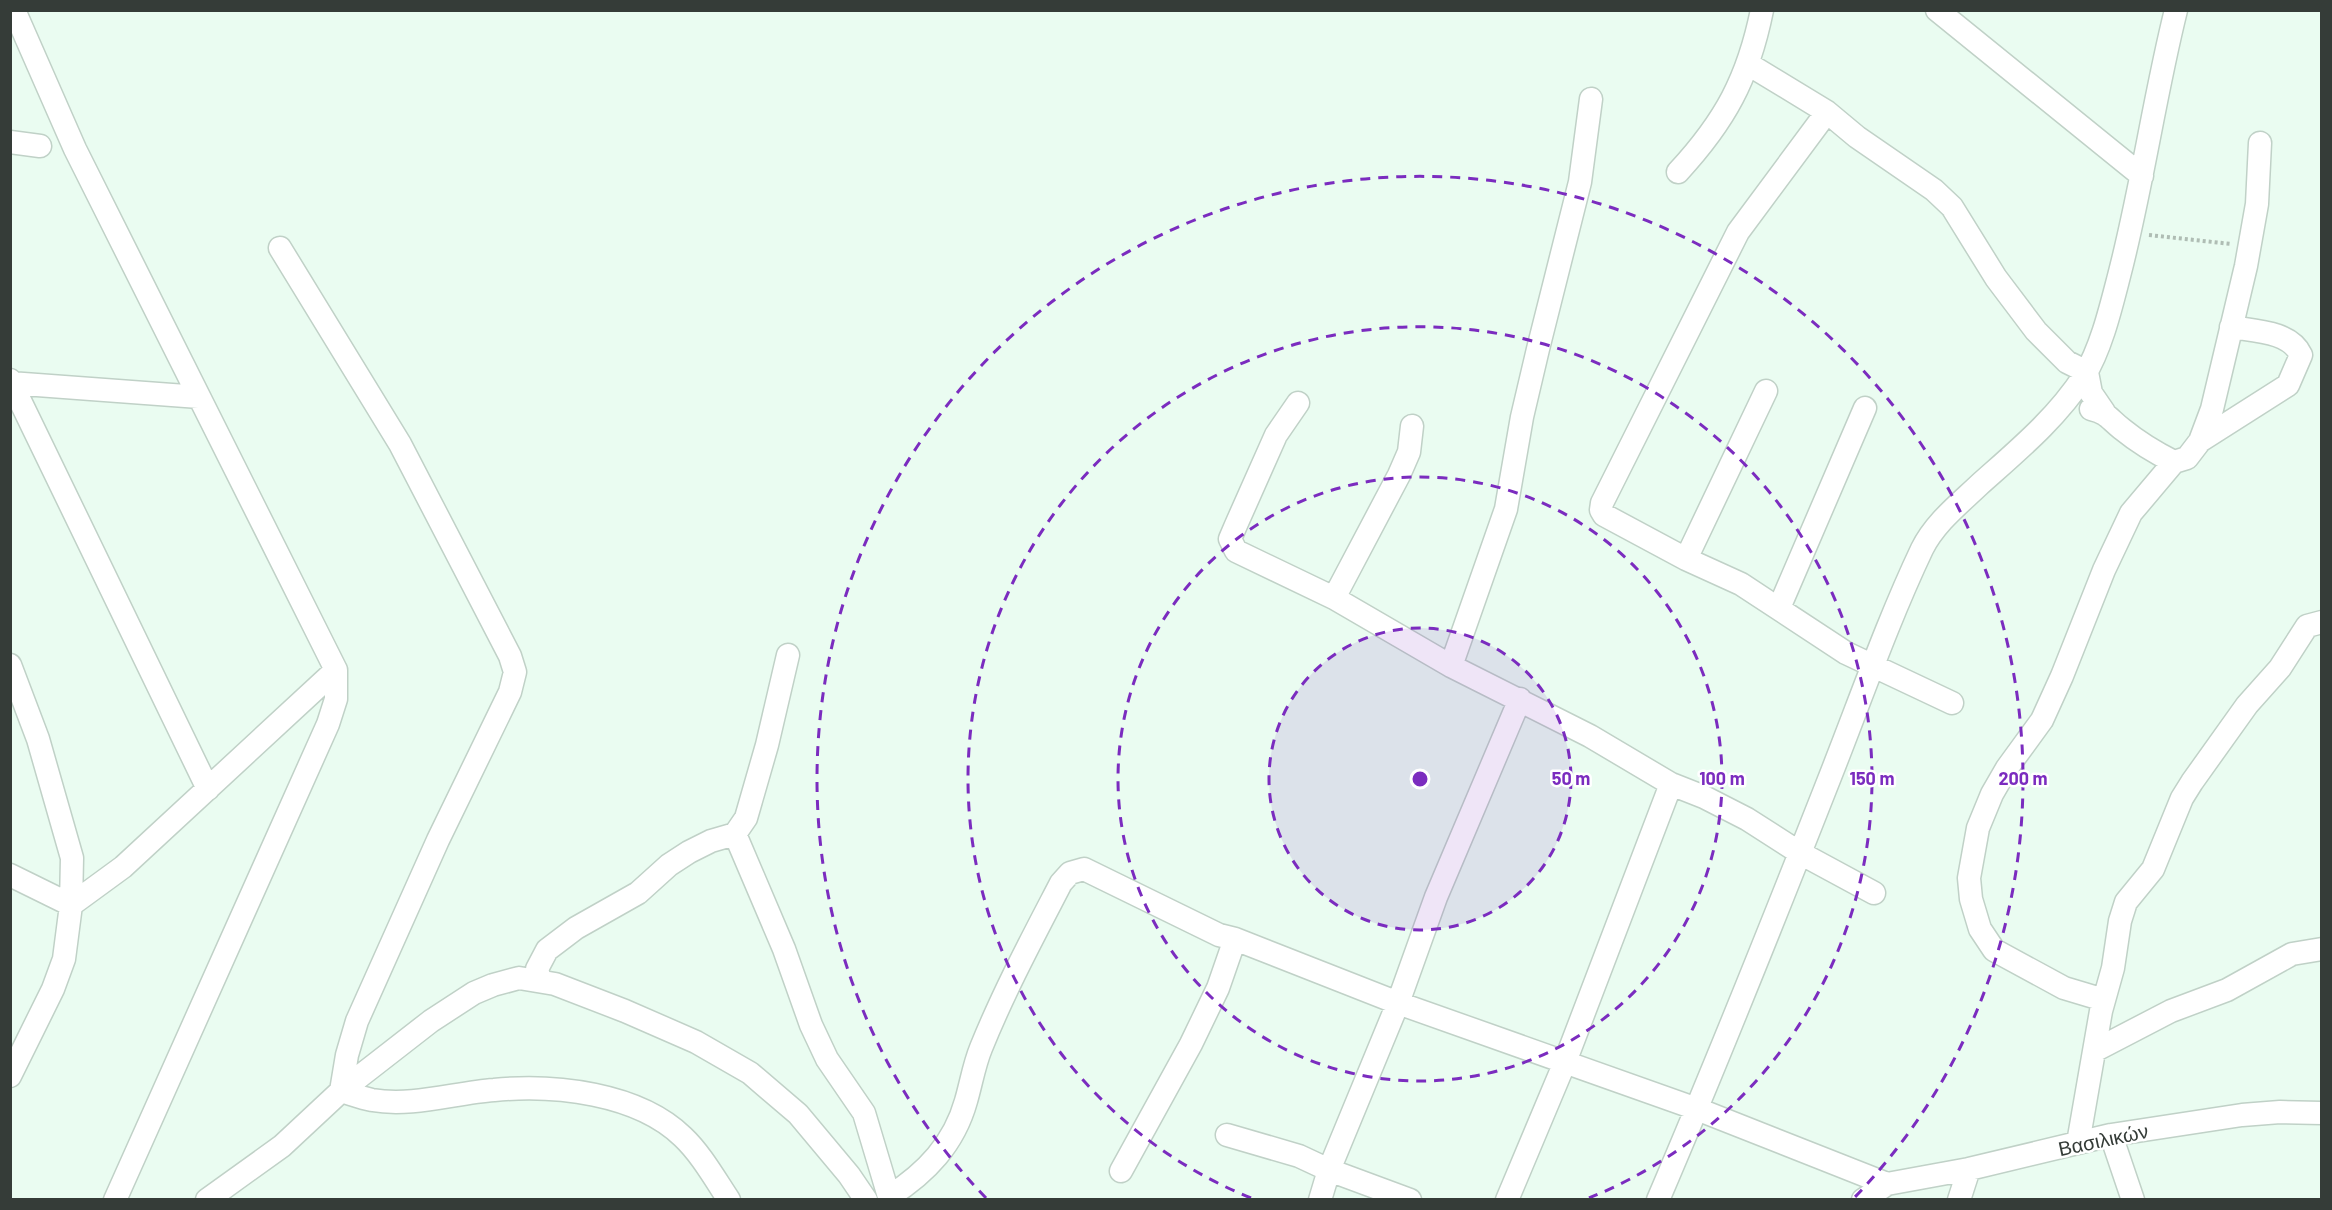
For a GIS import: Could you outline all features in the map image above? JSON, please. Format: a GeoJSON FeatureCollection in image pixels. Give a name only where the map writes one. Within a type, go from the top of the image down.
{"type":"FeatureCollection","features":[{"type":"Feature","properties":{"kind":"street"},"geometry":{"type":"LineString","coordinates":[[14,10],[75,148],[336,670],[336,699],[328,724],[115,1200]]}},
{"type":"Feature","properties":{"kind":"street"},"geometry":{"type":"LineString","coordinates":[[1678,172],[1699,150],[1733,100],[1748,64],[1762,10]]}},
{"type":"Feature","properties":{"kind":"street"},"geometry":{"type":"LineString","coordinates":[[1937,10],[2142,176]]}},
{"type":"Feature","properties":{"kind":"street"},"geometry":{"type":"LineString","coordinates":[[1658,1200],[1800,853],[1872,665],[1924,544],[1936,527],[2045,426],[2067,401],[2087,372],[2112,303],[2130,233],[2175,10]]}},
{"type":"Feature","properties":{"kind":"street"},"geometry":{"type":"LineString","coordinates":[[1748,64],[1827,112],[1857,136],[1908,170],[1952,207],[1996,278],[2036,331],[2067,362],[2087,372]]}},
{"type":"Feature","properties":{"kind":"street"},"geometry":{"type":"LineString","coordinates":[[1451,666],[1506,509],[1532,372],[1580,182],[1591,99]]}},
{"type":"Feature","properties":{"kind":"street"},"geometry":{"type":"LineString","coordinates":[[1827,112],[1738,232],[1602,503],[1601,510],[1604,514],[1686,559],[1741,584],[1846,653],[1952,703]]}},
{"type":"Feature","properties":{"kind":"street"},"geometry":{"type":"LineString","coordinates":[[10,142],[40,146]]}},
{"type":"Feature","properties":{"kind":"street"},"geometry":{"type":"LineString","coordinates":[[2104,1000],[2064,988],[1994,950],[1980,929],[1971,899],[1970,878],[1978,828],[2007,768],[2042,720],[2130,513],[2174,462],[2187,458],[2200,441],[2212,409],[2246,266],[2257,204],[2260,143]]}},
{"type":"Feature","properties":{"kind":"street"},"geometry":{"type":"LineString","coordinates":[[280,248],[400,444],[510,656],[515,672],[510,692],[438,840],[357,1022],[346,1055],[341,1091]]}},
{"type":"Feature","properties":{"kind":"street"},"geometry":{"type":"LineString","coordinates":[[2200,441],[2288,385],[2301,355],[2297,346],[2281,337],[2231,327]]}},
{"type":"Feature","properties":{"kind":"street"},"geometry":{"type":"LineString","coordinates":[[2087,372],[2091,393],[2104,412],[2121,428],[2156,453],[2174,462]]}},
{"type":"Feature","properties":{"kind":"street"},"geometry":{"type":"LineString","coordinates":[[11,381],[199,397]]}},
{"type":"Feature","properties":{"kind":"street"},"geometry":{"type":"LineString","coordinates":[[11,381],[208,789]]}},
{"type":"Feature","properties":{"kind":"street"},"geometry":{"type":"LineString","coordinates":[[1686,559],[1766,391]]}},
{"type":"Feature","properties":{"kind":"street"},"geometry":{"type":"LineString","coordinates":[[2067,401],[2104,412]]}},
{"type":"Feature","properties":{"kind":"street"},"geometry":{"type":"LineString","coordinates":[[1298,403],[1276,435],[1230,539],[1236,551],[1334,598],[1451,666],[1590,736],[1671,784],[1704,797],[1747,819],[1800,853],[1874,893]]}},
{"type":"Feature","properties":{"kind":"street"},"geometry":{"type":"LineString","coordinates":[[1779,608],[1865,408]]}},
{"type":"Feature","properties":{"kind":"street"},"geometry":{"type":"LineString","coordinates":[[1334,598],[1400,476],[1408,452],[1412,426]]}},
{"type":"Feature","properties":{"kind":"street"},"geometry":{"type":"LineString","coordinates":[[2078,1143],[2104,1000],[2126,902],[2153,869],[2182,798],[2247,705],[2280,668],[2307,626],[2322,622]]}},
{"type":"Feature","properties":{"kind":"street"},"geometry":{"type":"LineString","coordinates":[[540,980],[537,969],[540,960],[547,950],[561,939],[638,893],[669,865],[689,852],[711,841],[735,834],[746,818],[767,745],[788,655]]}},
{"type":"Feature","properties":{"kind":"street"},"geometry":{"type":"LineString","coordinates":[[10,665],[38,740],[72,858],[71,905],[64,959],[53,989],[10,1076]]}},
{"type":"Feature","properties":{"kind":"street"},"geometry":{"type":"LineString","coordinates":[[71,905],[123,867],[336,670]]}},
{"type":"Feature","properties":{"kind":"street"},"geometry":{"type":"LineString","coordinates":[[1320,1200],[1329,1170],[1398,1003],[1436,897],[1520,699]]}},
{"type":"Feature","properties":{"kind":"street"},"geometry":{"type":"LineString","coordinates":[[1508,1200],[1565,1062],[1671,784]]}},
{"type":"Feature","properties":{"kind":"street"},"geometry":{"type":"LineString","coordinates":[[735,834],[788,959],[811,1025],[827,1059],[864,1113],[890,1198],[925,1170],[945,1148],[966,1104],[980,1049],[1025,951],[1061,883],[1070,873],[1084,869],[1219,935],[1235,939],[1398,1003],[1697,1109],[1887,1184]]}},
{"type":"Feature","properties":{"kind":"street"},"geometry":{"type":"LineString","coordinates":[[10,875],[71,905]]}},
{"type":"Feature","properties":{"kind":"street"},"geometry":{"type":"LineString","coordinates":[[1121,1171],[1191,1044],[1218,988],[1235,939]]}},
{"type":"Feature","properties":{"kind":"street"},"geometry":{"type":"LineString","coordinates":[[2094,1051],[2171,1011],[2227,990],[2292,954],[2322,949]]}},
{"type":"Feature","properties":{"kind":"street"},"geometry":{"type":"LineString","coordinates":[[207,1200],[282,1146],[341,1091],[431,1021],[474,993],[519,978],[540,980],[625,1011],[696,1042],[750,1073],[798,1114],[849,1175],[866,1200]]}},
{"type":"Feature","properties":{"kind":"street"},"geometry":{"type":"LineString","coordinates":[[341,1091],[371,1100],[402,1102],[495,1090],[566,1090],[626,1103],[667,1124],[684,1138],[729,1200]]}},
{"type":"Feature","properties":{"kind":"street","name":"Βασιλικών"},"geometry":{"type":"LineString","coordinates":[[1887,1184],[1969,1169],[2111,1135],[2242,1115],[2280,1112],[2322,1113]]}},
{"type":"Feature","properties":{"kind":"street"},"geometry":{"type":"LineString","coordinates":[[1227,1135],[1299,1156],[1329,1170],[1410,1200]]}},
{"type":"Feature","properties":{"kind":"street"},"geometry":{"type":"LineString","coordinates":[[2111,1135],[2133,1200]]}},
{"type":"Feature","properties":{"kind":"street"},"geometry":{"type":"LineString","coordinates":[[1959,1200],[1969,1169]]}},
{"type":"Feature","properties":{"kind":"street"},"geometry":{"type":"LineString","coordinates":[[1863,1200],[1887,1184]]}},
{"type":"Feature","properties":{"kind":"path"},"geometry":{"type":"LineString","coordinates":[[2130,233],[2234,244]]}}]}
